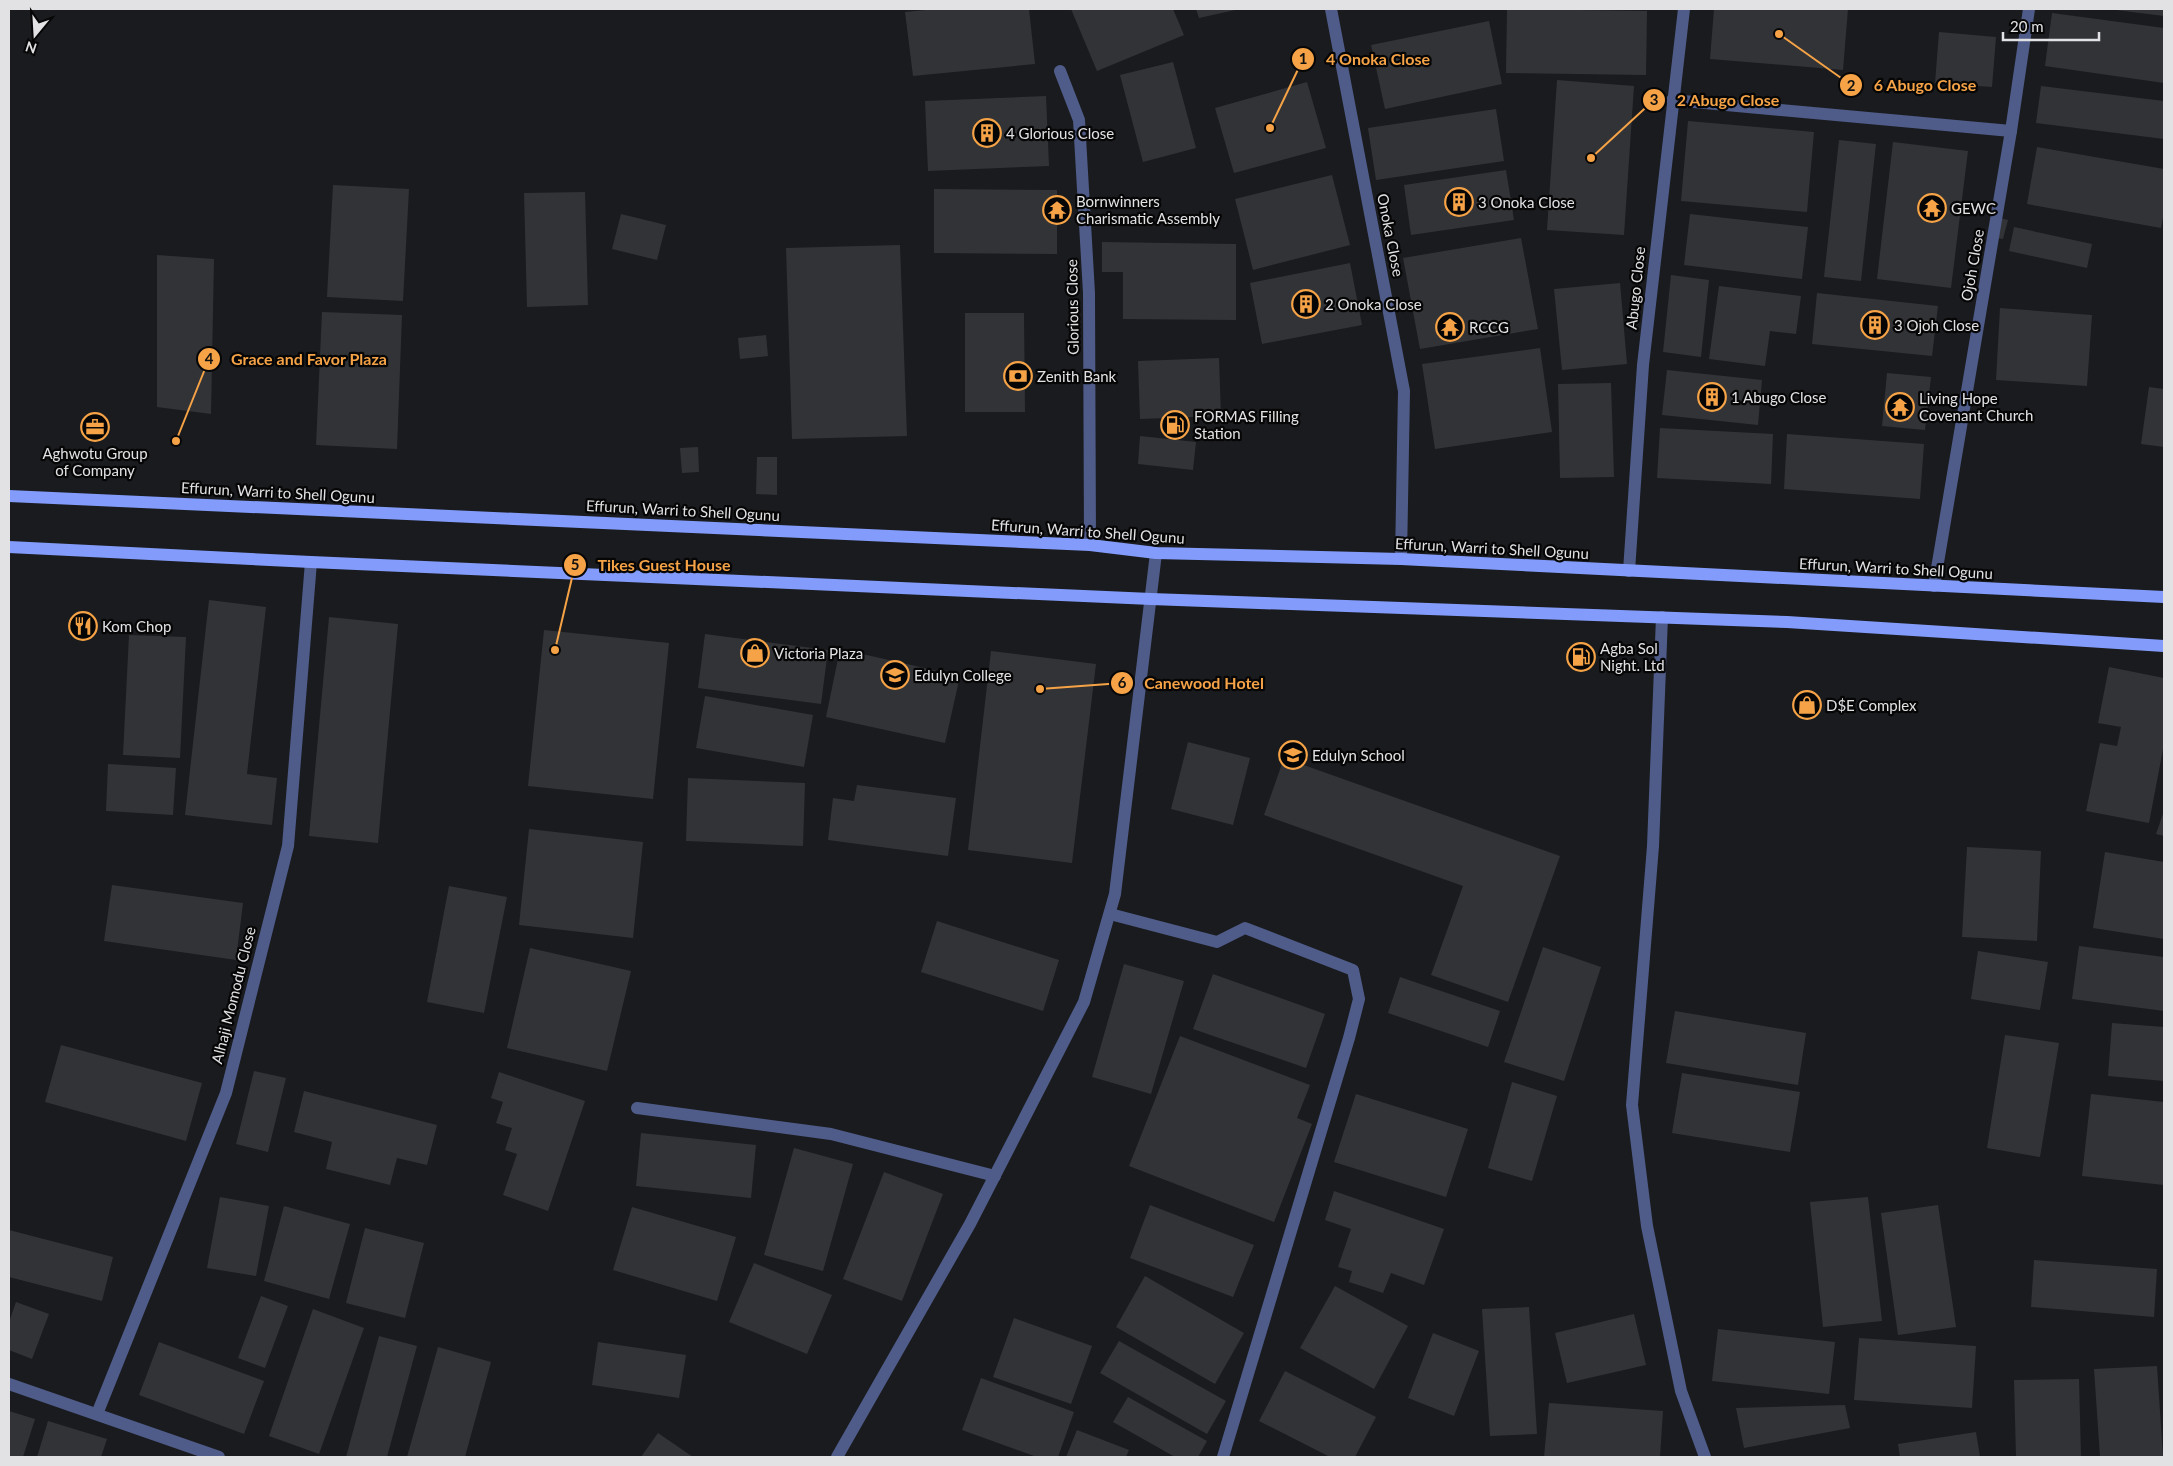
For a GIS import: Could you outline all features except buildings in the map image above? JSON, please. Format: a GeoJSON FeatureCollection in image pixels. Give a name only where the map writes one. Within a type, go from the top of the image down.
{"type":"FeatureCollection","features":[{"type":"Feature","properties":{"kind":"main road","name":"Effurun, Warri to Shell Ogunu"},"geometry":{"type":"LineString","coordinates":[[9,496],[1090,545],[1156,553],[1401,559],[2164,598]]}},
{"type":"Feature","properties":{"kind":"main road"},"geometry":{"type":"LineString","coordinates":[[9,547],[1152,599],[1787,622],[2164,646]]}},
{"type":"Feature","properties":{"kind":"street","name":"Onoka Close"},"geometry":{"type":"LineString","coordinates":[[1331,9],[1404,391],[1401,559]]}},
{"type":"Feature","properties":{"kind":"street","name":"Abugo Close"},"geometry":{"type":"LineString","coordinates":[[1629,571],[1643,365],[1672,100],[1684,9]]}},
{"type":"Feature","properties":{"kind":"street","name":"Ojoh Close"},"geometry":{"type":"LineString","coordinates":[[1934,586],[2011,131],[2029,9]]}},
{"type":"Feature","properties":{"kind":"street","name":"Glorious Close"},"geometry":{"type":"LineString","coordinates":[[1060,71],[1079,120],[1089,293],[1090,545]]}},
{"type":"Feature","properties":{"kind":"street"},"geometry":{"type":"LineString","coordinates":[[1672,100],[2011,131]]}},
{"type":"Feature","properties":{"kind":"street"},"geometry":{"type":"LineString","coordinates":[[837,1457],[970,1224],[1084,1002],[1116,894],[1156,553]]}},
{"type":"Feature","properties":{"kind":"street","name":"Alhaji Momodu Close"},"geometry":{"type":"LineString","coordinates":[[97,1414],[226,1093],[288,846],[311,562]]}},
{"type":"Feature","properties":{"kind":"street"},"geometry":{"type":"LineString","coordinates":[[1662,617],[1653,846],[1632,1105],[1647,1226],[1659,1284],[1681,1390],[1705,1457]]}},
{"type":"Feature","properties":{"kind":"street"},"geometry":{"type":"LineString","coordinates":[[1110,914],[1217,942],[1245,928],[1353,970],[1359,999],[1349,1038],[1223,1457]]}},
{"type":"Feature","properties":{"kind":"street"},"geometry":{"type":"LineString","coordinates":[[637,1108],[831,1134],[995,1176]]}},
{"type":"Feature","properties":{"kind":"street"},"geometry":{"type":"LineString","coordinates":[[9,1384],[218,1457]]}},
{"type":"Feature","properties":{"kind":"place","name":"6 Abugo Close"},"geometry":{"type":"Point","coordinates":[1779,34]}},
{"type":"Feature","properties":{"kind":"place","name":"4 Onoka Close"},"geometry":{"type":"Point","coordinates":[1270,128]}},
{"type":"Feature","properties":{"kind":"place","name":"4 Glorious Close"},"geometry":{"type":"Point","coordinates":[987,133]}},
{"type":"Feature","properties":{"kind":"place","name":"2 Abugo Close"},"geometry":{"type":"Point","coordinates":[1591,158]}},
{"type":"Feature","properties":{"kind":"place","name":"3 Onoka Close"},"geometry":{"type":"Point","coordinates":[1459,202]}},
{"type":"Feature","properties":{"kind":"place","name":"GEWC"},"geometry":{"type":"Point","coordinates":[1932,208]}},
{"type":"Feature","properties":{"kind":"place","name":"Bornwinners Charismatic Assembly"},"geometry":{"type":"Point","coordinates":[1057,210]}},
{"type":"Feature","properties":{"kind":"place","name":"2 Onoka Close"},"geometry":{"type":"Point","coordinates":[1306,304]}},
{"type":"Feature","properties":{"kind":"place","name":"3 Ojoh Close"},"geometry":{"type":"Point","coordinates":[1875,325]}},
{"type":"Feature","properties":{"kind":"place","name":"RCCG"},"geometry":{"type":"Point","coordinates":[1450,327]}},
{"type":"Feature","properties":{"kind":"place","name":"Zenith Bank"},"geometry":{"type":"Point","coordinates":[1018,376]}},
{"type":"Feature","properties":{"kind":"place","name":"1 Abugo Close"},"geometry":{"type":"Point","coordinates":[1712,397]}},
{"type":"Feature","properties":{"kind":"place","name":"Living Hope Covenant Church"},"geometry":{"type":"Point","coordinates":[1900,407]}},
{"type":"Feature","properties":{"kind":"place","name":"FORMAS Filling Station"},"geometry":{"type":"Point","coordinates":[1175,425]}},
{"type":"Feature","properties":{"kind":"place","name":"Aghwotu Group of Company"},"geometry":{"type":"Point","coordinates":[95,427]}},
{"type":"Feature","properties":{"kind":"place","name":"Grace and Favor Plaza"},"geometry":{"type":"Point","coordinates":[176,441]}},
{"type":"Feature","properties":{"kind":"place","name":"Kom Chop"},"geometry":{"type":"Point","coordinates":[83,626]}},
{"type":"Feature","properties":{"kind":"place","name":"Tikes Guest House"},"geometry":{"type":"Point","coordinates":[555,650]}},
{"type":"Feature","properties":{"kind":"place","name":"Victoria Plaza"},"geometry":{"type":"Point","coordinates":[755,653]}},
{"type":"Feature","properties":{"kind":"place","name":"Agba Sol Night. Ltd"},"geometry":{"type":"Point","coordinates":[1581,657]}},
{"type":"Feature","properties":{"kind":"place","name":"Edulyn College"},"geometry":{"type":"Point","coordinates":[895,675]}},
{"type":"Feature","properties":{"kind":"place","name":"Canewood Hotel"},"geometry":{"type":"Point","coordinates":[1040,689]}},
{"type":"Feature","properties":{"kind":"place","name":"D$E Complex"},"geometry":{"type":"Point","coordinates":[1807,705]}},
{"type":"Feature","properties":{"kind":"place","name":"Edulyn School"},"geometry":{"type":"Point","coordinates":[1293,755]}}]}
